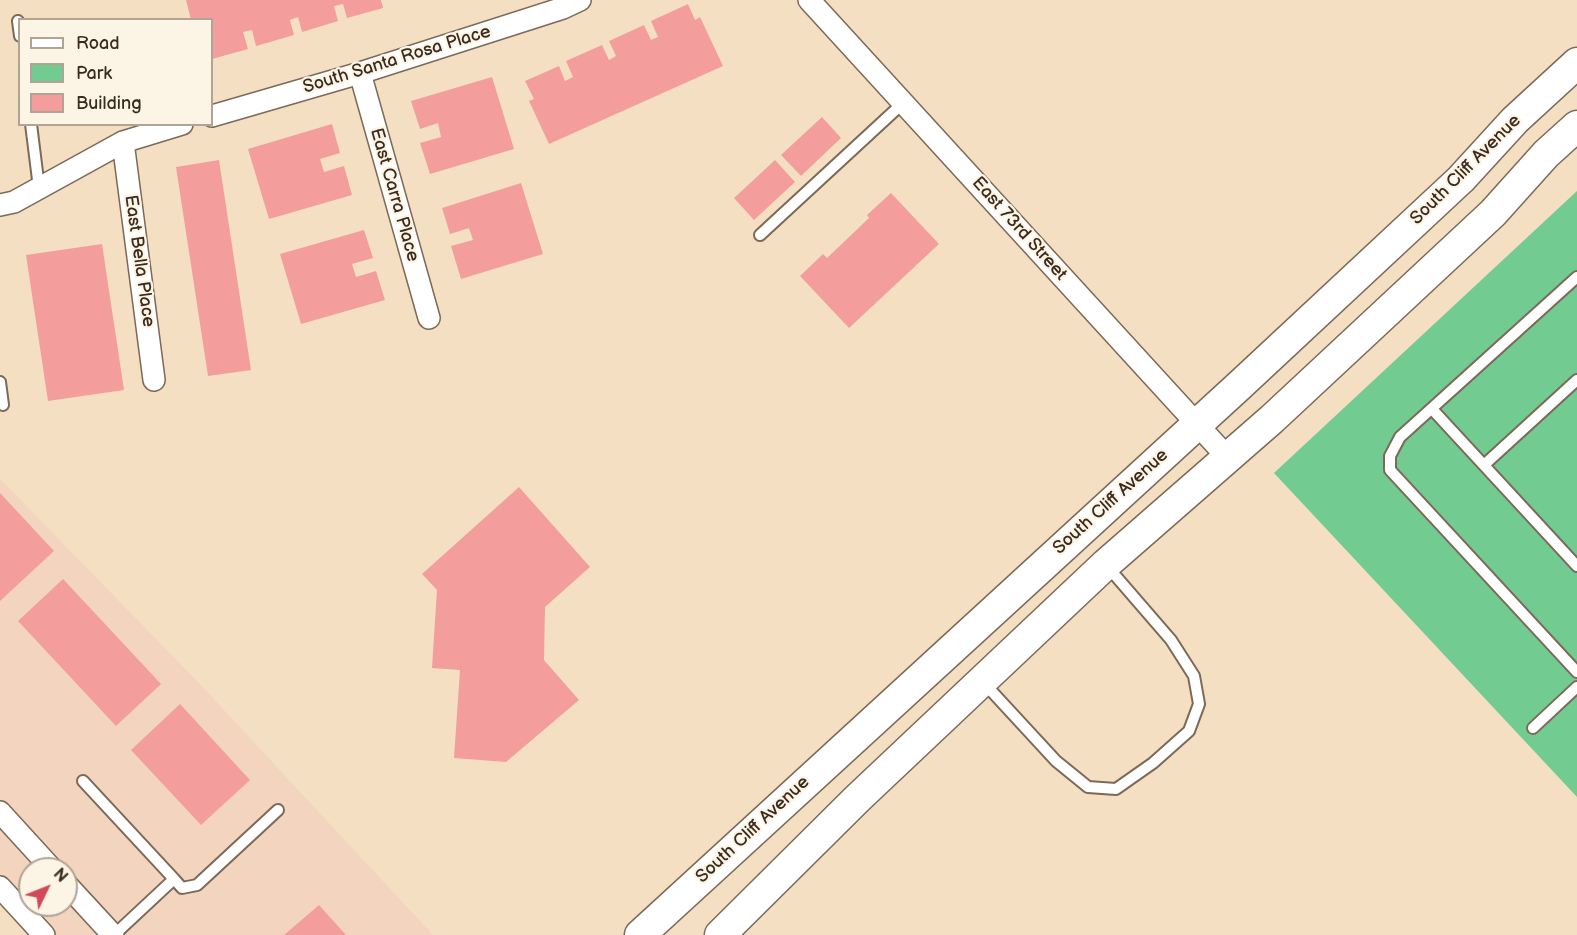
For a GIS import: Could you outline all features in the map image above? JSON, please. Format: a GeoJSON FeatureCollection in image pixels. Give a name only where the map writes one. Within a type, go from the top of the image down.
{"type":"FeatureCollection","features":[{"type":"Feature","properties":{"kind":"main road","name":"South Cliff Avenue"},"geometry":{"type":"LineString","coordinates":[[640,935],[1461,179],[1515,120],[1577,63]]}},
{"type":"Feature","properties":{"kind":"main road"},"geometry":{"type":"LineString","coordinates":[[720,935],[1106,564],[1228,458],[1493,213],[1546,154],[1577,126]]}},
{"type":"Feature","properties":{"kind":"street","name":"South Santa Rosa Place"},"geometry":{"type":"LineString","coordinates":[[213,116],[360,73],[563,8],[580,0]]}},
{"type":"Feature","properties":{"kind":"street","name":"East 73rd Street"},"geometry":{"type":"LineString","coordinates":[[809,0],[1228,458]]}},
{"type":"Feature","properties":{"kind":"street","name":"East Carra Place"},"geometry":{"type":"LineString","coordinates":[[360,73],[429,318]]}},
{"type":"Feature","properties":{"kind":"street"},"geometry":{"type":"LineString","coordinates":[[0,205],[14,202],[123,142],[175,126]]}},
{"type":"Feature","properties":{"kind":"street","name":"East Bella Place"},"geometry":{"type":"LineString","coordinates":[[123,142],[154,380]]}},
{"type":"Feature","properties":{"kind":"street"},"geometry":{"type":"LineString","coordinates":[[0,812],[41,857]]}},
{"type":"Feature","properties":{"kind":"street"},"geometry":{"type":"LineString","coordinates":[[0,887],[44,935]]}},
{"type":"Feature","properties":{"kind":"street"},"geometry":{"type":"LineString","coordinates":[[78,897],[113,935]]}},
{"type":"Feature","properties":{"kind":"lane"},"geometry":{"type":"LineString","coordinates":[[760,235],[903,103]]}},
{"type":"Feature","properties":{"kind":"lane"},"geometry":{"type":"LineString","coordinates":[[31,126],[39,188]]}},
{"type":"Feature","properties":{"kind":"lane"},"geometry":{"type":"LineString","coordinates":[[1577,277],[1400,437],[1390,456],[1390,470],[1577,672]]}},
{"type":"Feature","properties":{"kind":"lane"},"geometry":{"type":"LineString","coordinates":[[1484,465],[1577,380]]}},
{"type":"Feature","properties":{"kind":"lane"},"geometry":{"type":"LineString","coordinates":[[0,382],[3,405]]}},
{"type":"Feature","properties":{"kind":"lane"},"geometry":{"type":"LineString","coordinates":[[1432,409],[1577,566]]}},
{"type":"Feature","properties":{"kind":"lane"},"geometry":{"type":"LineString","coordinates":[[982,681],[1056,761],[1088,787],[1116,789],[1153,763],[1189,731],[1200,704],[1194,676],[1171,639],[1106,564]]}},
{"type":"Feature","properties":{"kind":"lane"},"geometry":{"type":"LineString","coordinates":[[1533,728],[1577,687]]}},
{"type":"Feature","properties":{"kind":"lane"},"geometry":{"type":"LineString","coordinates":[[83,781],[182,888],[197,885],[278,810]]}},
{"type":"Feature","properties":{"kind":"lane"},"geometry":{"type":"LineString","coordinates":[[113,935],[174,879]]}},
{"type":"Feature","properties":{"kind":"shaded area"},"geometry":{"type":"Polygon","coordinates":[[[0,479],[196,680],[433,935],[49,935],[32,917],[78,917],[78,857],[18,857],[18,902],[0,883],[0,479]]]}},
{"type":"Feature","properties":{"kind":"green space"},"geometry":{"type":"Polygon","coordinates":[[[1577,191],[1577,797],[1274,473],[1577,191]]]}},
{"type":"Feature","properties":{"kind":"building"},"geometry":{"type":"Polygon","coordinates":[[[186,0],[381,0],[383,8],[347,18],[343,4],[334,6],[338,21],[302,32],[298,17],[290,20],[294,35],[256,46],[252,30],[243,32],[248,49],[213,59],[213,18],[190,18],[186,0]]]}},
{"type":"Feature","properties":{"kind":"building"},"geometry":{"type":"Polygon","coordinates":[[[688,4],[695,20],[700,17],[723,66],[549,144],[529,101],[534,99],[525,81],[559,66],[565,81],[573,77],[566,61],[602,45],[609,60],[616,56],[609,41],[644,25],[651,40],[658,37],[651,21],[688,4]]]}},
{"type":"Feature","properties":{"kind":"building"},"geometry":{"type":"Polygon","coordinates":[[[492,77],[514,149],[430,174],[420,143],[441,137],[438,123],[420,129],[411,101],[492,77]]]}},
{"type":"Feature","properties":{"kind":"building"},"geometry":{"type":"Polygon","coordinates":[[[822,117],[841,138],[801,176],[781,155],[822,117]]]}},
{"type":"Feature","properties":{"kind":"building"},"geometry":{"type":"Polygon","coordinates":[[[332,124],[340,153],[320,159],[324,172],[344,166],[352,195],[269,219],[248,149],[332,124]]]}},
{"type":"Feature","properties":{"kind":"building"},"geometry":{"type":"Polygon","coordinates":[[[219,160],[251,370],[208,376],[176,167],[219,160]]]}},
{"type":"Feature","properties":{"kind":"building"},"geometry":{"type":"Polygon","coordinates":[[[775,160],[795,182],[754,220],[734,198],[775,160]]]}},
{"type":"Feature","properties":{"kind":"building"},"geometry":{"type":"Polygon","coordinates":[[[521,183],[543,254],[461,279],[451,246],[473,240],[469,228],[450,234],[442,208],[521,183]]]}},
{"type":"Feature","properties":{"kind":"building"},"geometry":{"type":"Polygon","coordinates":[[[891,193],[939,244],[849,328],[800,276],[823,254],[827,258],[869,218],[867,215],[891,193]]]}},
{"type":"Feature","properties":{"kind":"building"},"geometry":{"type":"Polygon","coordinates":[[[364,230],[373,258],[352,264],[356,277],[376,271],[385,300],[301,324],[280,254],[364,230]]]}},
{"type":"Feature","properties":{"kind":"building"},"geometry":{"type":"Polygon","coordinates":[[[102,244],[124,390],[48,401],[26,255],[102,244]]]}},
{"type":"Feature","properties":{"kind":"building"},"geometry":{"type":"Polygon","coordinates":[[[519,487],[590,567],[545,607],[544,660],[579,700],[506,762],[454,758],[460,670],[432,668],[437,590],[422,574],[519,487]]]}},
{"type":"Feature","properties":{"kind":"building"},"geometry":{"type":"Polygon","coordinates":[[[0,493],[54,551],[0,601],[0,493]]]}},
{"type":"Feature","properties":{"kind":"building"},"geometry":{"type":"Polygon","coordinates":[[[63,579],[161,684],[116,726],[18,621],[63,579]]]}},
{"type":"Feature","properties":{"kind":"building"},"geometry":{"type":"Polygon","coordinates":[[[180,704],[250,780],[201,825],[131,750],[180,704]]]}},
{"type":"Feature","properties":{"kind":"building"},"geometry":{"type":"Polygon","coordinates":[[[319,905],[346,935],[284,935],[319,905]]]}}]}
